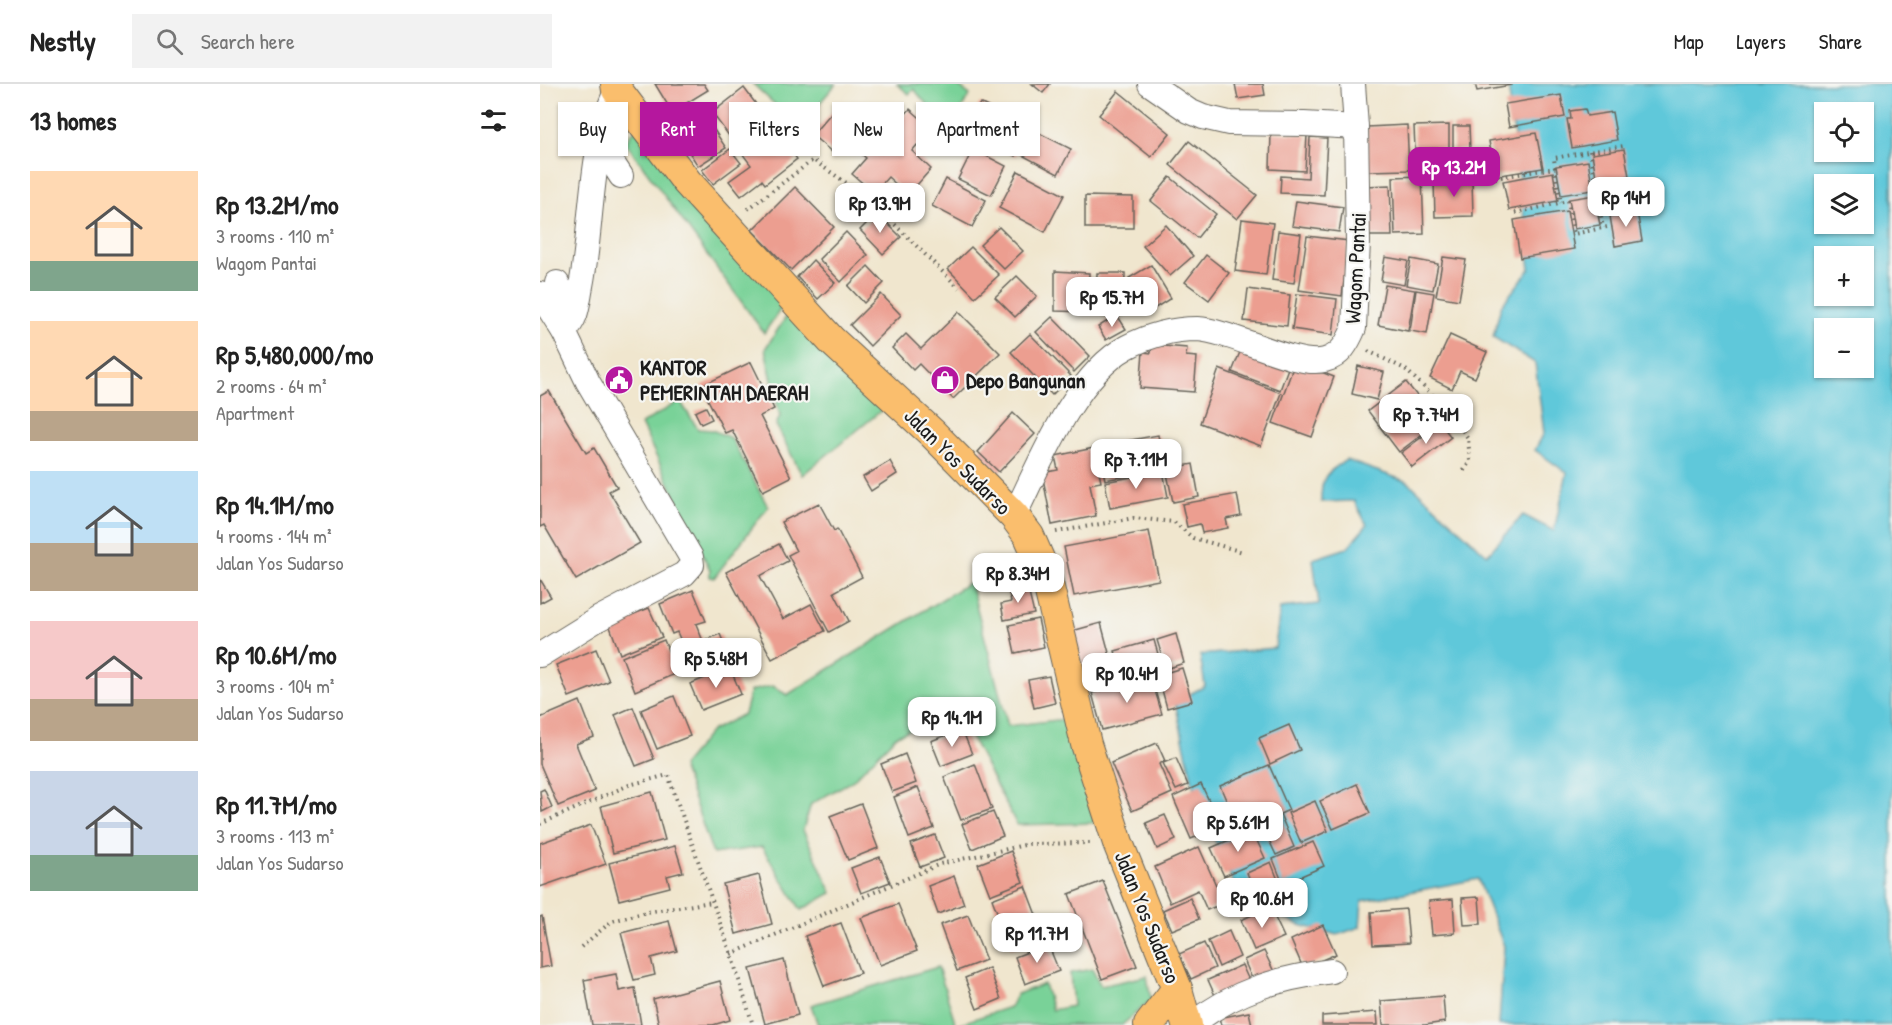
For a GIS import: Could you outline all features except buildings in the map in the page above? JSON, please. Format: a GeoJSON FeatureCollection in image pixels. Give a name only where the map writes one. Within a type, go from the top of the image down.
{"type":"FeatureCollection","features":[{"type":"Feature","properties":{"kind":"main road","name":"Jalan Yos Sudarso"},"geometry":{"type":"LineString","coordinates":[[616,87],[687,182],[726,222],[831,340],[1022,526],[1046,575],[1086,744],[1118,843],[1177,989],[1189,1025]]}},
{"type":"Feature","properties":{"kind":"main road"},"geometry":{"type":"LineString","coordinates":[[1149,1025],[1177,989]]}},
{"type":"Feature","properties":{"kind":"street"},"geometry":{"type":"LineString","coordinates":[[1150,84],[1189,111],[1229,123],[1356,127]]}},
{"type":"Feature","properties":{"kind":"street","name":"Wagom Pantai"},"geometry":{"type":"LineString","coordinates":[[1022,526],[1065,415],[1104,364],[1126,347],[1169,331],[1198,329],[1223,334],[1300,359],[1324,360],[1341,351],[1349,341],[1354,328],[1358,242],[1353,84]]}},
{"type":"Feature","properties":{"kind":"street"},"geometry":{"type":"LineString","coordinates":[[610,102],[616,87]]}},
{"type":"Feature","properties":{"kind":"street"},"geometry":{"type":"LineString","coordinates":[[540,655],[598,619],[684,574],[692,565],[691,557],[588,382],[571,322],[584,269],[598,156]]}},
{"type":"Feature","properties":{"kind":"street"},"geometry":{"type":"LineString","coordinates":[[608,156],[621,176]]}},
{"type":"Feature","properties":{"kind":"street"},"geometry":{"type":"LineString","coordinates":[[578,157],[594,184]]}},
{"type":"Feature","properties":{"kind":"street"},"geometry":{"type":"LineString","coordinates":[[590,225],[606,253]]}},
{"type":"Feature","properties":{"kind":"street"},"geometry":{"type":"LineString","coordinates":[[569,242],[584,269]]}},
{"type":"Feature","properties":{"kind":"street"},"geometry":{"type":"LineString","coordinates":[[549,289],[586,342]]}},
{"type":"Feature","properties":{"kind":"street"},"geometry":{"type":"LineString","coordinates":[[1189,1025],[1213,1008],[1251,990],[1282,980],[1332,971]]}},
{"type":"Feature","properties":{"kind":"path"},"geometry":{"type":"LineString","coordinates":[[1561,203],[1554,158],[1623,146]]}},
{"type":"Feature","properties":{"kind":"path"},"geometry":{"type":"LineString","coordinates":[[1590,151],[1603,228]]}},
{"type":"Feature","properties":{"kind":"path"},"geometry":{"type":"LineString","coordinates":[[726,222],[751,207],[813,160],[867,197],[958,288]]}},
{"type":"Feature","properties":{"kind":"path"},"geometry":{"type":"LineString","coordinates":[[1495,178],[1555,168]]}},
{"type":"Feature","properties":{"kind":"path"},"geometry":{"type":"LineString","coordinates":[[1515,213],[1568,201],[1574,234],[1612,226]]}},
{"type":"Feature","properties":{"kind":"path"},"geometry":{"type":"LineString","coordinates":[[1349,341],[1405,369],[1446,408],[1468,438],[1470,461],[1463,472]]}},
{"type":"Feature","properties":{"kind":"path"},"geometry":{"type":"LineString","coordinates":[[1022,526],[1134,518],[1174,522],[1193,538],[1243,552]]}},
{"type":"Feature","properties":{"kind":"path"},"geometry":{"type":"LineString","coordinates":[[540,824],[629,785],[668,775],[731,954],[753,1025]]}},
{"type":"Feature","properties":{"kind":"path"},"geometry":{"type":"LineString","coordinates":[[731,954],[940,864],[1029,844],[1118,843]]}},
{"type":"Feature","properties":{"kind":"path"},"geometry":{"type":"LineString","coordinates":[[581,947],[612,921],[647,912],[712,902]]}},
{"type":"Feature","properties":{"kind":"green space"},"geometry":{"type":"Polygon","coordinates":[[[753,84],[836,84],[820,103],[772,102],[753,84]]]}},
{"type":"Feature","properties":{"kind":"green space"},"geometry":{"type":"Polygon","coordinates":[[[897,84],[955,84],[970,95],[966,102],[925,102],[914,89],[909,94],[897,84]]]}},
{"type":"Feature","properties":{"kind":"green space"},"geometry":{"type":"Polygon","coordinates":[[[640,127],[640,156],[665,156],[787,300],[764,333],[628,146],[631,133],[640,127]]]}},
{"type":"Feature","properties":{"kind":"green space"},"geometry":{"type":"Polygon","coordinates":[[[792,308],[887,406],[802,475],[776,425],[780,416],[765,349],[792,308]]]}},
{"type":"Feature","properties":{"kind":"green space"},"geometry":{"type":"Polygon","coordinates":[[[680,401],[698,429],[712,430],[731,438],[768,507],[714,578],[710,577],[710,570],[641,424],[680,401]]]}},
{"type":"Feature","properties":{"kind":"green space"},"geometry":{"type":"Polygon","coordinates":[[[970,582],[1008,726],[1065,719],[1095,823],[1017,825],[958,712],[897,735],[852,781],[811,804],[803,830],[832,893],[801,910],[762,847],[713,854],[682,766],[711,731],[744,714],[750,691],[773,686],[787,695],[970,582]]]}},
{"type":"Feature","properties":{"kind":"green space"},"geometry":{"type":"Polygon","coordinates":[[[938,967],[956,1025],[818,1025],[811,1005],[938,967]]]}},
{"type":"Feature","properties":{"kind":"green space"},"geometry":{"type":"Polygon","coordinates":[[[1092,969],[1101,986],[1147,976],[1151,1000],[1122,1025],[956,1025],[1010,1007],[1017,994],[1044,984],[1052,1010],[1073,1006],[1070,973],[1092,969]]]}},
{"type":"Feature","properties":{"kind":"water"},"geometry":{"type":"Polygon","coordinates":[[[1508,84],[1892,84],[1892,1025],[1499,1025],[1504,946],[1478,879],[1362,901],[1360,927],[1337,935],[1300,925],[1241,900],[1196,798],[1175,702],[1205,686],[1200,655],[1275,648],[1280,608],[1319,604],[1313,559],[1347,548],[1367,525],[1354,501],[1321,502],[1323,481],[1333,469],[1346,460],[1408,482],[1487,555],[1523,515],[1554,531],[1567,473],[1535,450],[1544,433],[1535,363],[1493,337],[1501,306],[1530,269],[1508,84]]]}},
{"type":"Feature","properties":{"kind":"place","name":"KANTOR PEMERINTAH DAERAH"},"geometry":{"type":"Point","coordinates":[619,380]}},
{"type":"Feature","properties":{"kind":"place","name":"Depo Bangunan"},"geometry":{"type":"Point","coordinates":[945,380]}}]}
